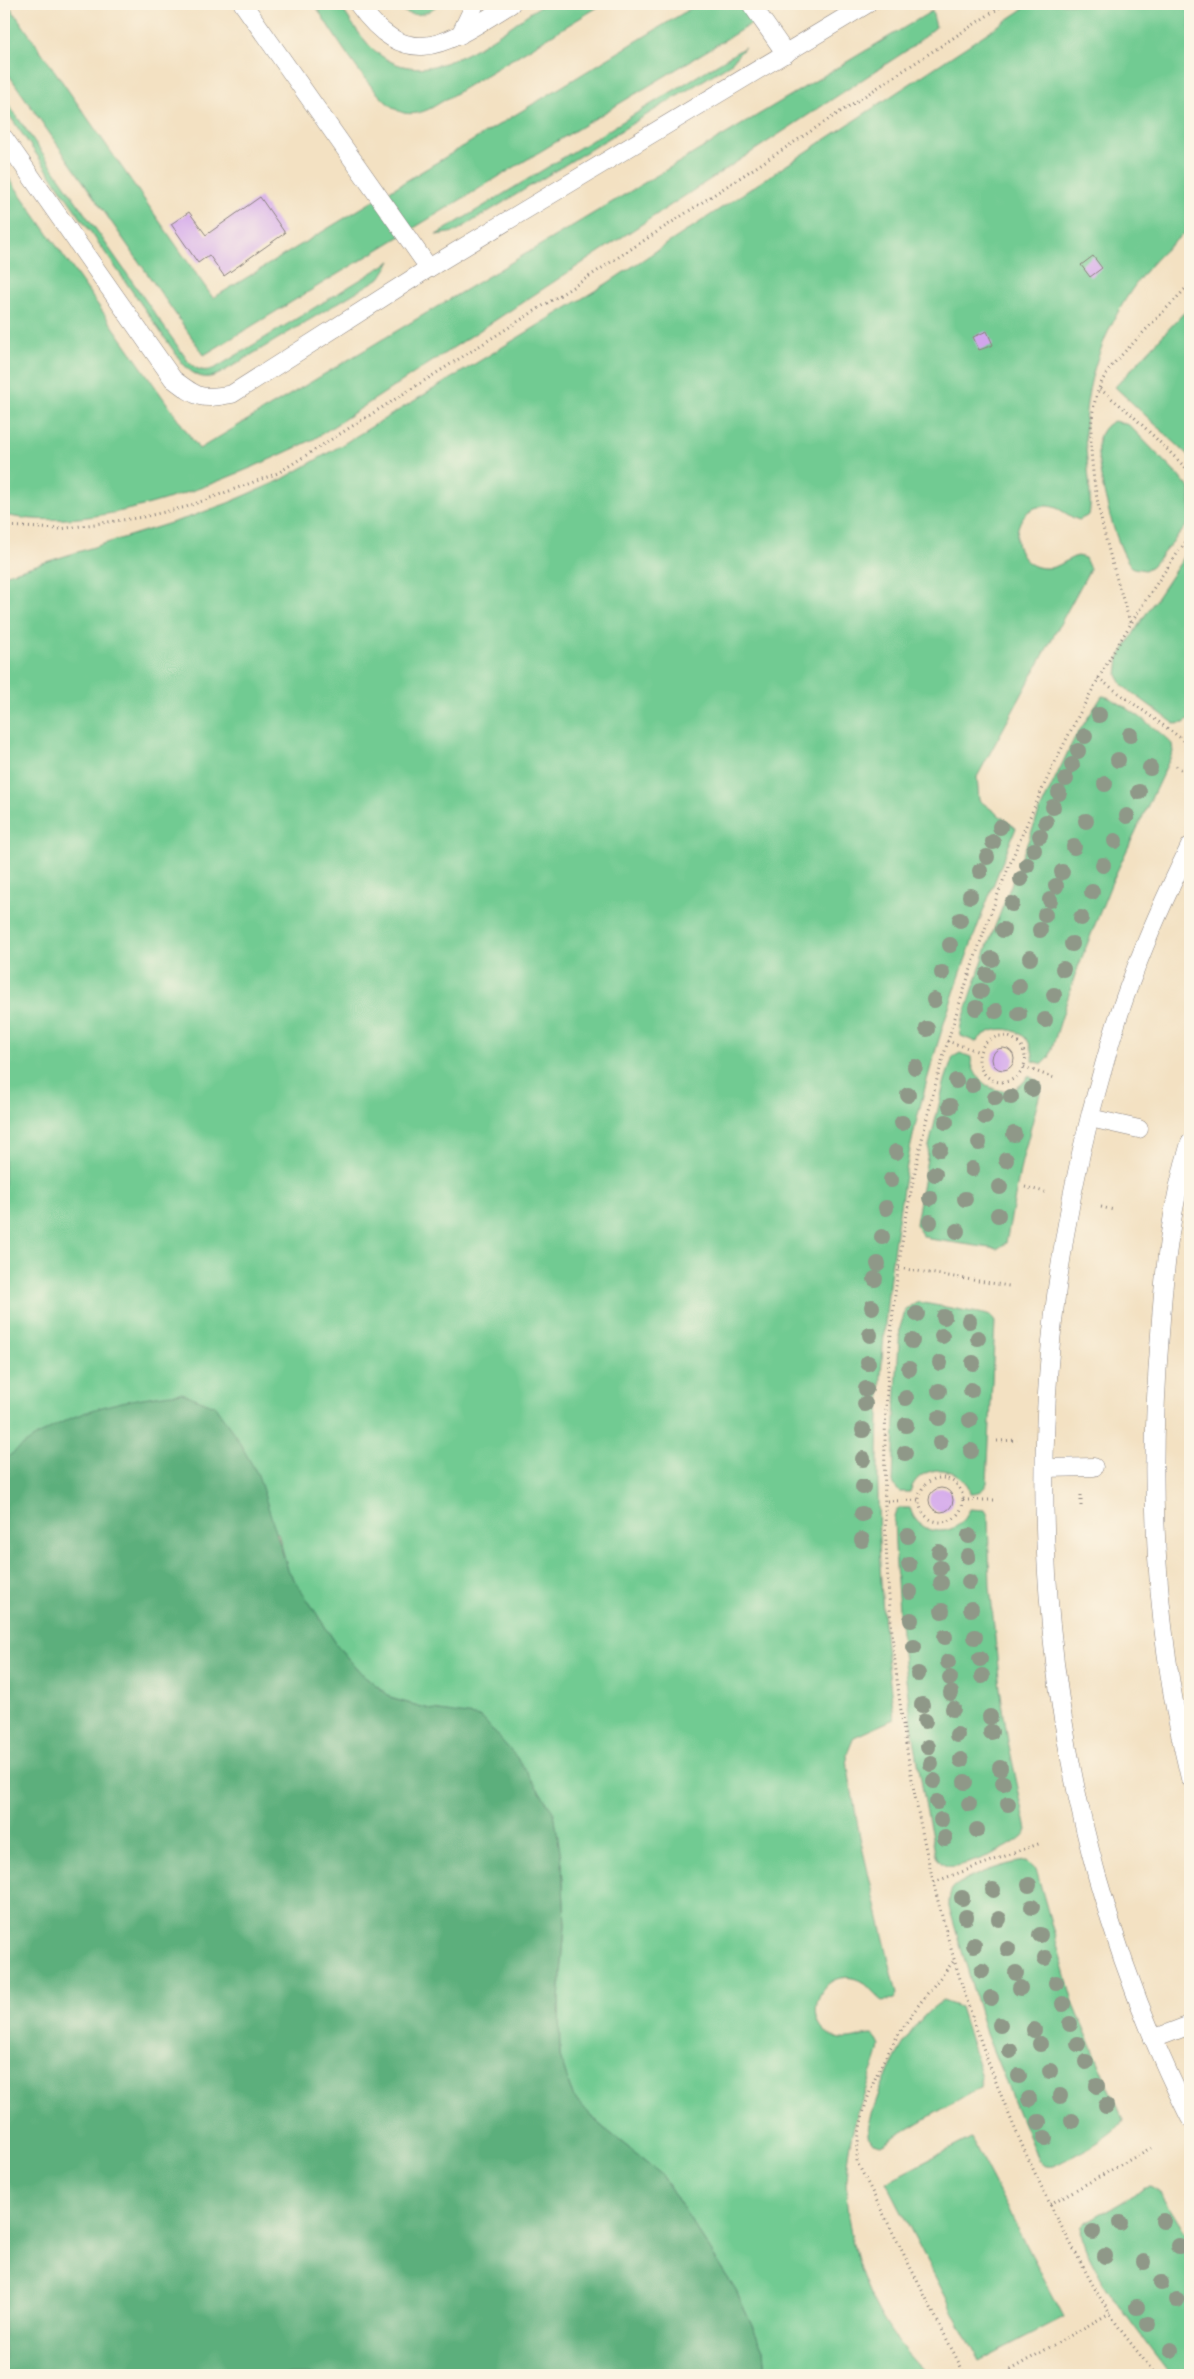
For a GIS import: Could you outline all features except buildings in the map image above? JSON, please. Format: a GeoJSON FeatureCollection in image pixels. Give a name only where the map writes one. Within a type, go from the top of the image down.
{"type":"FeatureCollection","features":[{"type":"Feature","properties":{"kind":"lane"},"geometry":{"type":"LineString","coordinates":[[243,4],[429,268]]}},
{"type":"Feature","properties":{"kind":"lane"},"geometry":{"type":"LineString","coordinates":[[358,4],[376,28],[399,42],[414,46],[431,46],[460,35],[511,4]]}},
{"type":"Feature","properties":{"kind":"lane"},"geometry":{"type":"LineString","coordinates":[[460,35],[475,4]]}},
{"type":"Feature","properties":{"kind":"lane"},"geometry":{"type":"LineString","coordinates":[[751,4],[786,54]]}},
{"type":"Feature","properties":{"kind":"lane"},"geometry":{"type":"LineString","coordinates":[[4,138],[173,379],[196,397],[212,398],[232,394],[429,268],[867,4]]}},
{"type":"Feature","properties":{"kind":"lane"},"geometry":{"type":"LineString","coordinates":[[1190,846],[1133,974],[1107,1053],[1090,1118],[1066,1228],[1053,1314],[1046,1400],[1044,1468],[1048,1583],[1056,1668],[1077,1790],[1089,1845],[1111,1923],[1137,2001],[1190,2118]]}},
{"type":"Feature","properties":{"kind":"lane"},"geometry":{"type":"LineString","coordinates":[[1090,1118],[1139,1129]]}},
{"type":"Feature","properties":{"kind":"lane"},"geometry":{"type":"LineString","coordinates":[[1190,1143],[1171,1232],[1162,1307],[1155,1389],[1153,1472],[1156,1550],[1163,1629],[1190,1778]]}},
{"type":"Feature","properties":{"kind":"lane"},"geometry":{"type":"LineString","coordinates":[[1044,1468],[1094,1467]]}},
{"type":"Feature","properties":{"kind":"lane"},"geometry":{"type":"LineString","coordinates":[[1153,2039],[1190,2025]]}},
{"type":"Feature","properties":{"kind":"path"},"geometry":{"type":"LineString","coordinates":[[4,526],[60,529],[143,517],[186,507],[278,473],[576,285],[1005,4]]}},
{"type":"Feature","properties":{"kind":"path"},"geometry":{"type":"LineString","coordinates":[[1130,622],[1107,546],[1097,500],[1092,430],[1095,402],[1104,378],[1115,362],[1190,284]]}},
{"type":"Feature","properties":{"kind":"path"},"geometry":{"type":"LineString","coordinates":[[1100,389],[1131,414],[1190,472]]}},
{"type":"Feature","properties":{"kind":"path"},"geometry":{"type":"LineString","coordinates":[[1156,2375],[1110,2313],[1033,2170],[998,2090],[954,1962],[934,1882],[907,1752],[900,1700],[889,1588],[885,1446],[889,1374],[899,1268],[920,1146],[947,1041],[982,936],[1020,838],[1053,764],[1130,622],[1190,536]]}},
{"type":"Feature","properties":{"kind":"path"},"geometry":{"type":"LineString","coordinates":[[1098,678],[1189,744]]}},
{"type":"Feature","properties":{"kind":"path"},"geometry":{"type":"LineString","coordinates":[[1176,766],[1190,776]]}},
{"type":"Feature","properties":{"kind":"path"},"geometry":{"type":"LineString","coordinates":[[1010,1037],[1018,1041],[1023,1048],[1024,1067],[1020,1074],[1012,1080],[1004,1082],[995,1081],[987,1077],[982,1070],[980,1052],[992,1038],[1010,1037]]}},
{"type":"Feature","properties":{"kind":"path"},"geometry":{"type":"LineString","coordinates":[[947,1041],[980,1052]]}},
{"type":"Feature","properties":{"kind":"path"},"geometry":{"type":"LineString","coordinates":[[1024,1067],[1054,1078]]}},
{"type":"Feature","properties":{"kind":"path"},"geometry":{"type":"LineString","coordinates":[[1025,1187],[1044,1192]]}},
{"type":"Feature","properties":{"kind":"path"},"geometry":{"type":"LineString","coordinates":[[1101,1206],[1114,1210]]}},
{"type":"Feature","properties":{"kind":"path"},"geometry":{"type":"LineString","coordinates":[[899,1268],[1009,1286]]}},
{"type":"Feature","properties":{"kind":"path"},"geometry":{"type":"LineString","coordinates":[[997,1441],[1017,1440]]}},
{"type":"Feature","properties":{"kind":"path"},"geometry":{"type":"LineString","coordinates":[[940,1478],[956,1484],[963,1500],[956,1516],[940,1522],[925,1516],[920,1509],[918,1500],[925,1484],[940,1478]]}},
{"type":"Feature","properties":{"kind":"path"},"geometry":{"type":"LineString","coordinates":[[886,1501],[918,1500]]}},
{"type":"Feature","properties":{"kind":"path"},"geometry":{"type":"LineString","coordinates":[[963,1500],[998,1500]]}},
{"type":"Feature","properties":{"kind":"path"},"geometry":{"type":"LineString","coordinates":[[934,1882],[1041,1843]]}},
{"type":"Feature","properties":{"kind":"path"},"geometry":{"type":"LineString","coordinates":[[954,1962],[918,2003],[893,2040],[864,2112],[857,2142],[857,2162],[965,2375]]}},
{"type":"Feature","properties":{"kind":"path"},"geometry":{"type":"LineString","coordinates":[[1050,2204],[1151,2148]]}},
{"type":"Feature","properties":{"kind":"path"},"geometry":{"type":"LineString","coordinates":[[1000,2375],[1110,2313]]}},
{"type":"Feature","properties":{"kind":"green space"},"geometry":{"type":"Polygon","coordinates":[[[4,4],[8,4],[213,298],[698,4],[784,4],[204,355],[4,68],[4,4]]]}},
{"type":"Feature","properties":{"kind":"green space"},"geometry":{"type":"Polygon","coordinates":[[[314,4],[339,4],[368,44],[385,58],[402,66],[419,68],[437,65],[472,51],[535,9],[546,4],[603,4],[433,107],[423,112],[411,114],[404,113],[393,107],[381,97],[355,65],[314,4]]]}},
{"type":"Feature","properties":{"kind":"green space"},"geometry":{"type":"Polygon","coordinates":[[[393,4],[438,4],[427,12],[410,14],[393,4]]]}},
{"type":"Feature","properties":{"kind":"green space"},"geometry":{"type":"Polygon","coordinates":[[[1031,4],[1190,4],[1190,228],[1160,255],[1131,290],[1101,348],[1094,368],[1086,410],[1085,431],[1090,498],[1089,515],[1079,520],[1057,508],[1048,506],[1035,508],[1025,515],[1019,525],[1018,548],[1024,558],[1034,566],[1052,568],[1078,556],[1085,558],[1090,569],[977,777],[979,800],[1016,828],[971,945],[932,1064],[909,1153],[891,1266],[881,1374],[878,1483],[882,1592],[894,1719],[854,1737],[847,1754],[860,1838],[897,1994],[894,1999],[883,2001],[860,1981],[843,1978],[832,1981],[823,1989],[818,1999],[816,2011],[819,2022],[825,2032],[842,2039],[872,2035],[880,2045],[856,2118],[850,2143],[847,2207],[860,2269],[872,2299],[888,2327],[906,2352],[928,2375],[765,2375],[763,2350],[736,2291],[662,2175],[599,2124],[573,2096],[560,2057],[559,1999],[565,1926],[562,1863],[433,1710],[393,1699],[360,1672],[339,1648],[288,1570],[278,1533],[4,1460],[4,575],[190,517],[281,480],[606,284],[1031,4]]]}},
{"type":"Feature","properties":{"kind":"green space"},"geometry":{"type":"Polygon","coordinates":[[[932,11],[936,27],[909,49],[314,439],[204,487],[122,511],[81,518],[42,519],[4,515],[4,171],[199,449],[932,11]]]}},
{"type":"Feature","properties":{"kind":"green space"},"geometry":{"type":"Polygon","coordinates":[[[745,47],[730,64],[455,232],[436,235],[745,47]]]}},
{"type":"Feature","properties":{"kind":"green space"},"geometry":{"type":"Polygon","coordinates":[[[4,98],[188,361],[198,369],[209,370],[217,367],[391,261],[381,277],[221,373],[210,377],[200,376],[183,364],[4,108],[4,98]]]}},
{"type":"Feature","properties":{"kind":"green space"},"geometry":{"type":"Polygon","coordinates":[[[1190,306],[1190,457],[1115,387],[1190,306]]]}},
{"type":"Feature","properties":{"kind":"green space"},"geometry":{"type":"Polygon","coordinates":[[[1114,421],[1129,425],[1190,488],[1190,522],[1152,566],[1145,570],[1133,568],[1126,559],[1114,528],[1103,488],[1098,442],[1103,429],[1114,421]]]}},
{"type":"Feature","properties":{"kind":"green space"},"geometry":{"type":"Polygon","coordinates":[[[1190,548],[1190,719],[1184,723],[1175,724],[1123,686],[1117,675],[1119,658],[1190,548]]]}},
{"type":"Feature","properties":{"kind":"green space"},"geometry":{"type":"Polygon","coordinates":[[[1102,696],[1108,697],[1127,708],[1149,724],[1172,744],[1173,752],[1112,882],[1075,975],[1049,1058],[1043,1064],[1033,1061],[1032,1050],[1028,1041],[1021,1034],[1012,1030],[993,1031],[984,1035],[976,1042],[961,1036],[960,1028],[987,947],[1040,810],[1074,739],[1102,696]]]}},
{"type":"Feature","properties":{"kind":"green space"},"geometry":{"type":"Polygon","coordinates":[[[960,1053],[971,1057],[973,1068],[978,1077],[994,1089],[1003,1091],[1012,1089],[1021,1085],[1028,1076],[1038,1081],[1042,1086],[1022,1161],[1006,1243],[997,1249],[929,1239],[922,1235],[916,1224],[929,1146],[945,1080],[953,1057],[960,1053]]]}},
{"type":"Feature","properties":{"kind":"green space"},"geometry":{"type":"Polygon","coordinates":[[[918,1302],[984,1314],[991,1316],[995,1322],[987,1483],[978,1492],[970,1493],[966,1483],[959,1476],[940,1470],[922,1475],[915,1482],[910,1492],[899,1492],[893,1483],[900,1327],[906,1309],[918,1302]]]}},
{"type":"Feature","properties":{"kind":"green space"},"geometry":{"type":"Polygon","coordinates":[[[182,1393],[215,1406],[235,1435],[258,1475],[288,1570],[339,1648],[360,1672],[393,1699],[433,1710],[481,1717],[518,1759],[554,1813],[562,1863],[565,1926],[559,1999],[560,2057],[573,2096],[599,2124],[662,2175],[736,2291],[763,2350],[765,2375],[4,2375],[4,1460],[45,1431],[87,1412],[132,1400],[182,1393]]]}},
{"type":"Feature","properties":{"kind":"green space"},"geometry":{"type":"Polygon","coordinates":[[[900,1508],[910,1508],[915,1518],[922,1525],[930,1530],[940,1531],[949,1530],[958,1525],[965,1519],[970,1509],[985,1510],[988,1515],[990,1586],[1000,1688],[1008,1741],[1027,1830],[1023,1836],[1004,1849],[977,1860],[954,1866],[942,1864],[935,1852],[912,1726],[898,1601],[894,1516],[900,1508]]]}},
{"type":"Feature","properties":{"kind":"green space"},"geometry":{"type":"Polygon","coordinates":[[[1027,1861],[1036,1869],[1074,2005],[1123,2119],[1119,2126],[1103,2139],[1054,2166],[1043,2165],[1038,2160],[986,2034],[949,1907],[949,1899],[953,1888],[967,1879],[989,1870],[1027,1861]]]}},
{"type":"Feature","properties":{"kind":"green space"},"geometry":{"type":"Polygon","coordinates":[[[943,2001],[960,2007],[982,2077],[980,2087],[881,2145],[873,2143],[868,2136],[868,2130],[877,2097],[885,2078],[895,2058],[918,2023],[930,2010],[943,2001]]]}},
{"type":"Feature","properties":{"kind":"green space"},"geometry":{"type":"Polygon","coordinates":[[[971,2138],[1064,2317],[979,2361],[886,2182],[971,2138]]]}},
{"type":"Feature","properties":{"kind":"green space"},"geometry":{"type":"Polygon","coordinates":[[[1151,2187],[1160,2192],[1190,2241],[1190,2375],[1172,2375],[1168,2371],[1115,2299],[1089,2256],[1082,2239],[1082,2226],[1086,2222],[1145,2188],[1151,2187]]]}}]}
